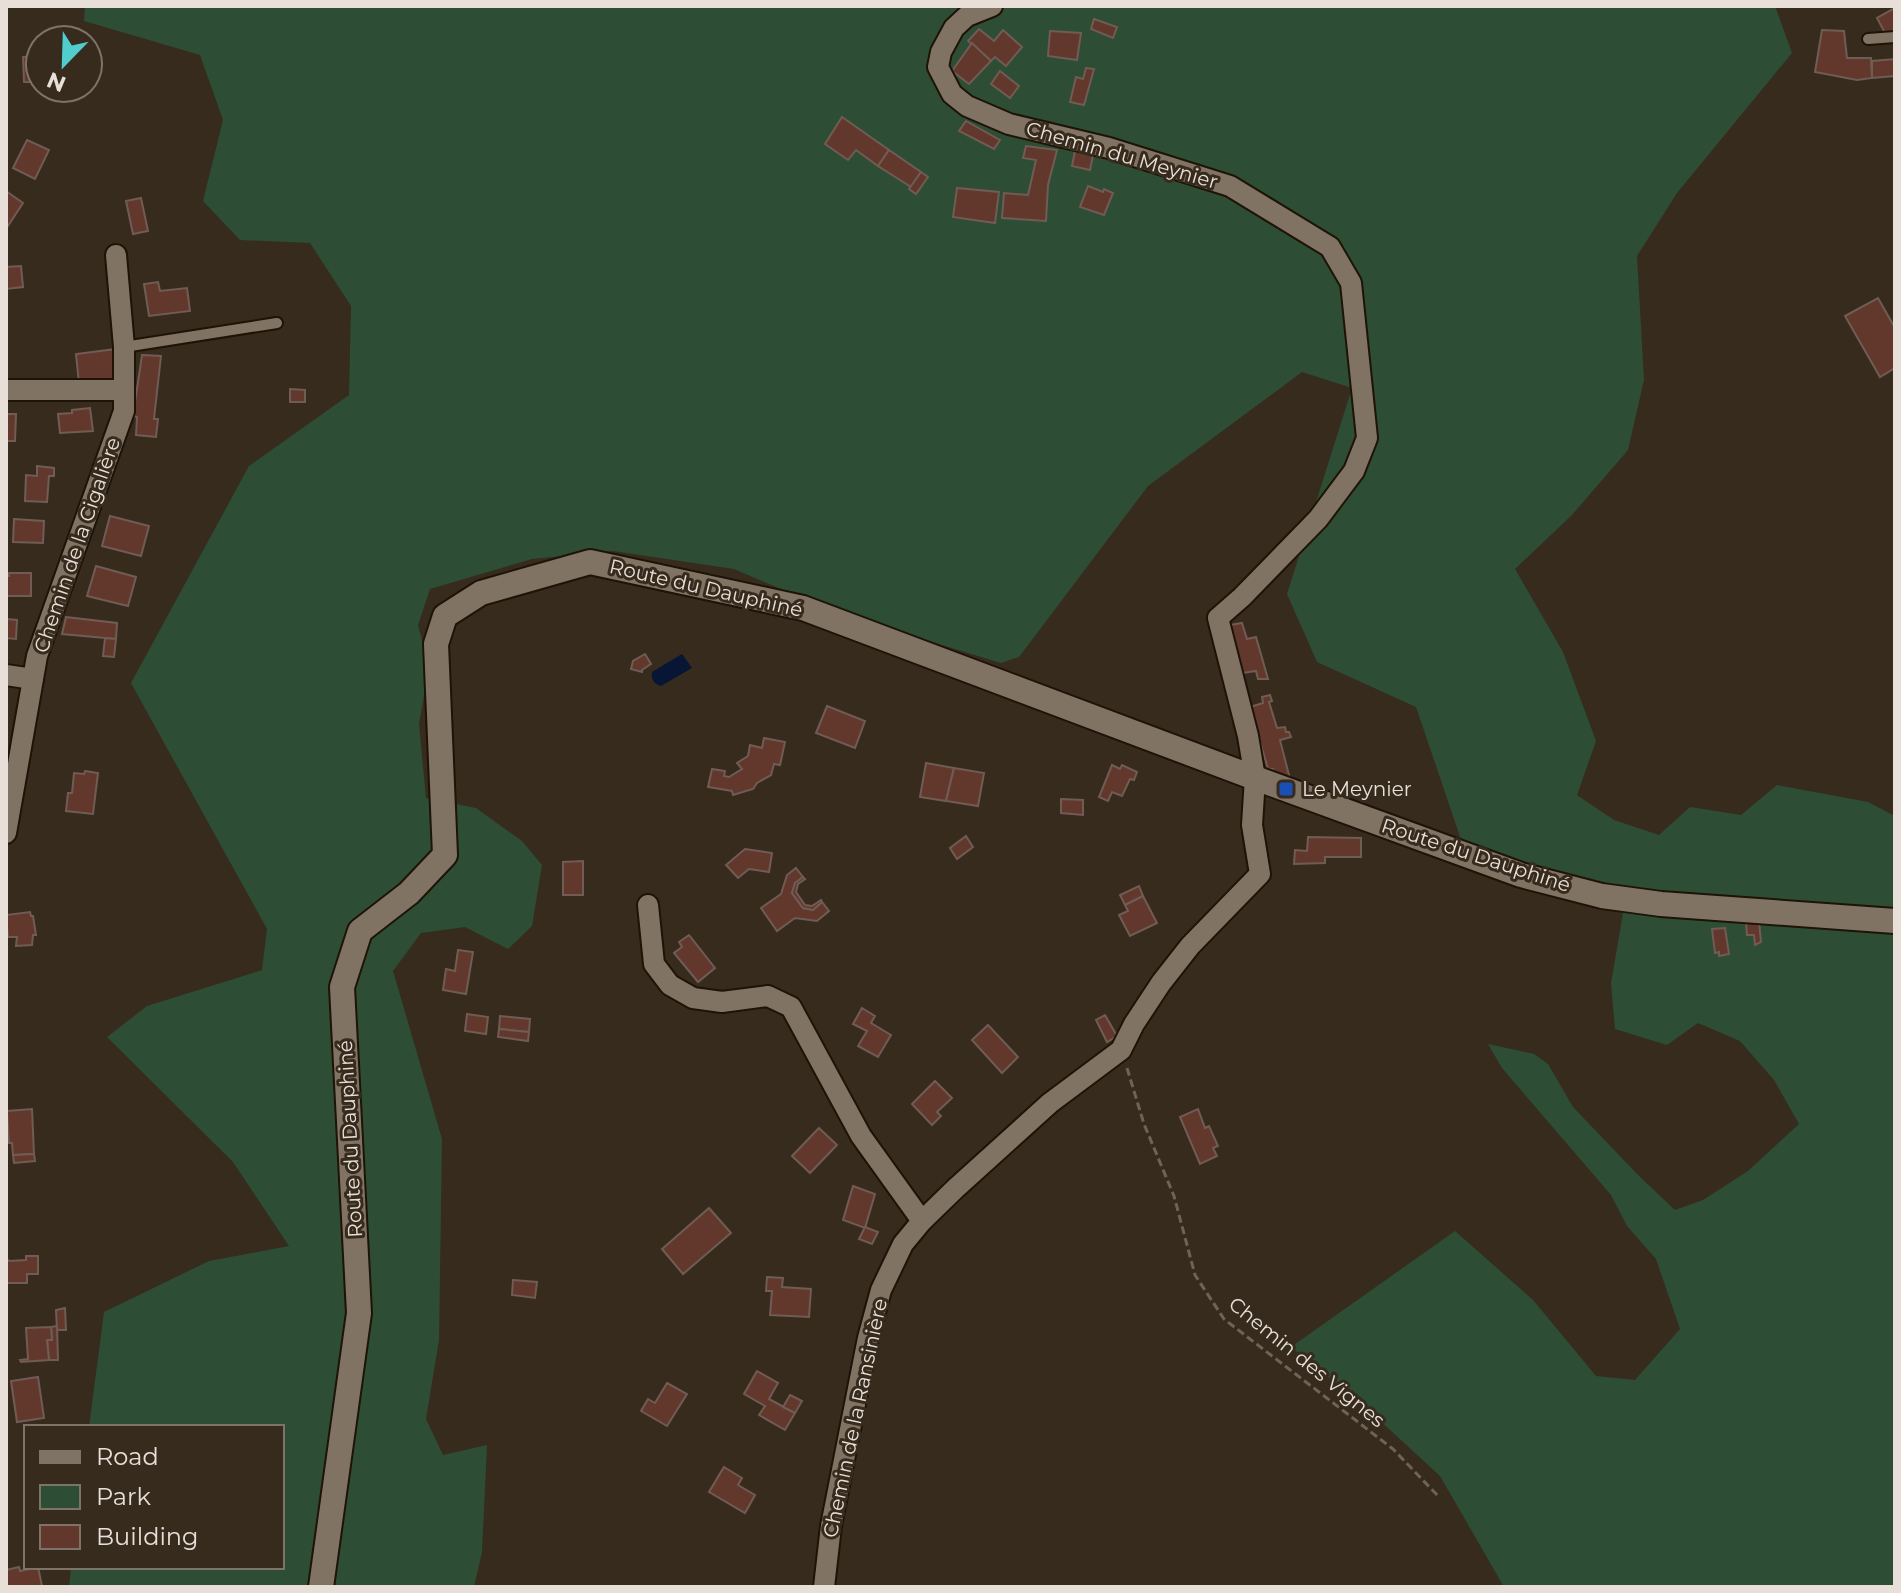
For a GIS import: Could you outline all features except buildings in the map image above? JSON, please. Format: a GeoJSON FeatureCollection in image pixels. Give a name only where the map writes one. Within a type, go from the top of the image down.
{"type":"FeatureCollection","features":[{"type":"Feature","properties":{"kind":"street","name":"Chemin du Meynier"},"geometry":{"type":"LineString","coordinates":[[992,6],[967,16],[954,28],[941,52],[938,67],[952,94],[967,106],[1009,124],[1109,148],[1230,186],[1330,247],[1351,283],[1367,438],[1354,471],[1318,519],[1218,618],[1248,736],[1255,778]]}},
{"type":"Feature","properties":{"kind":"street","name":"Chemin de la Cigalière"},"geometry":{"type":"LineString","coordinates":[[6,833],[37,656],[124,411],[124,347],[116,255]]}},
{"type":"Feature","properties":{"kind":"street"},"geometry":{"type":"LineString","coordinates":[[6,390],[124,390]]}},
{"type":"Feature","properties":{"kind":"street","name":"Route du Dauphiné"},"geometry":{"type":"LineString","coordinates":[[321,1587],[359,1313],[342,987],[360,931],[409,893],[445,855],[436,644],[445,616],[481,593],[590,562],[803,608],[1521,875],[1602,896],[1661,904],[1895,921]]}},
{"type":"Feature","properties":{"kind":"street"},"geometry":{"type":"LineString","coordinates":[[6,675],[33,679]]}},
{"type":"Feature","properties":{"kind":"street","name":"Chemin de la Ransinière"},"geometry":{"type":"LineString","coordinates":[[824,1587],[831,1526],[868,1338],[881,1290],[903,1244],[956,1188],[1050,1103],[1121,1050],[1161,983],[1190,946],[1260,874],[1252,825],[1255,778]]}},
{"type":"Feature","properties":{"kind":"street"},"geometry":{"type":"LineString","coordinates":[[648,905],[654,964],[670,985],[693,998],[722,1002],[768,996],[791,1007],[861,1136],[922,1221]]}},
{"type":"Feature","properties":{"kind":"lane"},"geometry":{"type":"LineString","coordinates":[[1868,39],[1895,37]]}},
{"type":"Feature","properties":{"kind":"lane"},"geometry":{"type":"LineString","coordinates":[[124,347],[277,323]]}},
{"type":"Feature","properties":{"kind":"path","name":"Chemin des Vignes"},"geometry":{"type":"LineString","coordinates":[[1121,1050],[1144,1124],[1174,1196],[1195,1275],[1224,1319],[1393,1449],[1440,1498]]}},
{"type":"Feature","properties":{"kind":"green space"},"geometry":{"type":"Polygon","coordinates":[[[85,6],[1775,6],[1792,53],[1677,193],[1637,256],[1644,380],[1628,450],[1572,515],[1515,569],[1563,652],[1596,741],[1577,795],[1614,820],[1659,835],[1690,807],[1741,815],[1777,785],[1868,802],[1895,816],[1895,1587],[1504,1587],[1440,1476],[1363,1405],[1291,1347],[1455,1231],[1533,1300],[1596,1376],[1635,1380],[1680,1329],[1656,1259],[1627,1226],[1611,1195],[1502,1068],[1488,1044],[1534,1054],[1548,1064],[1573,1107],[1675,1210],[1703,1200],[1748,1171],[1799,1124],[1774,1080],[1740,1041],[1698,1023],[1667,1045],[1615,1029],[1611,983],[1623,913],[1471,869],[1416,707],[1317,662],[1287,594],[1352,388],[1302,372],[1148,486],[1019,657],[1001,663],[840,614],[734,569],[613,551],[532,559],[430,589],[418,625],[429,667],[419,724],[426,798],[476,808],[522,841],[542,865],[532,926],[508,949],[465,927],[421,933],[393,971],[442,1139],[439,1340],[426,1419],[443,1455],[487,1445],[482,1552],[474,1587],[69,1587],[71,1569],[284,1569],[284,1425],[89,1425],[104,1312],[209,1261],[289,1246],[233,1162],[107,1037],[147,1006],[262,970],[267,929],[131,683],[249,466],[349,395],[351,306],[310,243],[240,240],[203,201],[223,120],[200,55],[104,27],[104,24],[84,21],[85,6]]]}},
{"type":"Feature","properties":{"kind":"water"},"geometry":{"type":"Polygon","coordinates":[[[682,654],[692,668],[661,686],[655,683],[652,672],[682,654]]]}},
{"type":"Feature","properties":{"kind":"place","name":"Le Meynier"},"geometry":{"type":"Point","coordinates":[1286,789]}}]}
